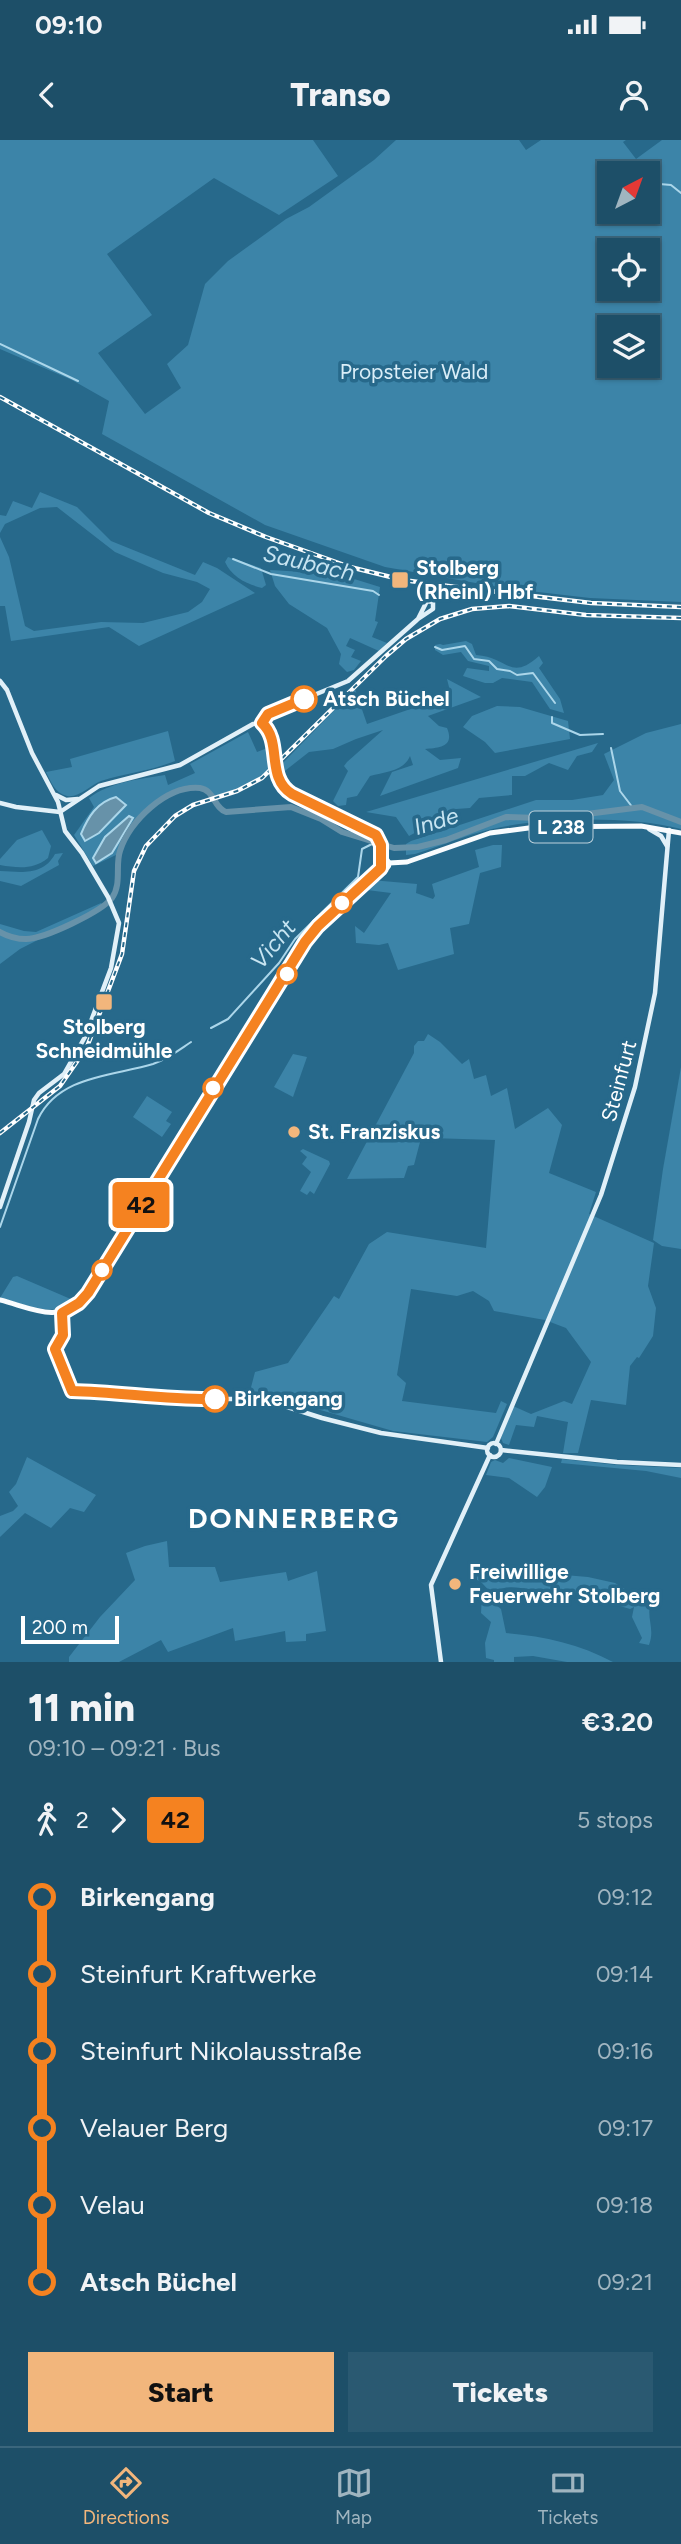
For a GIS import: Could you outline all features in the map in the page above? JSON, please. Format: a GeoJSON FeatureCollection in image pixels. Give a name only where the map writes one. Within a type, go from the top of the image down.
{"type":"FeatureCollection","features":[{"type":"Feature","properties":{"kind":"main road","name":"L 238"},"geometry":{"type":"LineString","coordinates":[[62,1313],[79,1303],[88,1293],[305,942],[318,926],[381,868],[386,869],[389,863],[407,862],[481,836],[536,827],[641,826],[681,833]]}},
{"type":"Feature","properties":{"kind":"main road"},"geometry":{"type":"LineString","coordinates":[[381,868],[379,864],[382,859],[387,859],[389,863]]}},
{"type":"Feature","properties":{"kind":"main road"},"geometry":{"type":"LineString","coordinates":[[0,1300],[47,1313],[62,1313]]}},
{"type":"Feature","properties":{"kind":"street"},"geometry":{"type":"LineString","coordinates":[[0,803],[60,812],[111,782],[180,765],[253,724],[262,723],[268,714],[348,681],[418,619]]}},
{"type":"Feature","properties":{"kind":"street"},"geometry":{"type":"LineString","coordinates":[[0,681],[7,690],[28,744],[60,812],[65,831],[82,853],[108,897],[118,918],[119,928],[105,988],[74,1060],[60,1080],[39,1093],[34,1100],[31,1118],[0,1207]]}},
{"type":"Feature","properties":{"kind":"street"},"geometry":{"type":"LineString","coordinates":[[262,723],[270,733],[275,768],[283,787],[292,794],[370,830],[380,841],[382,859]]}},
{"type":"Feature","properties":{"kind":"street"},"geometry":{"type":"LineString","coordinates":[[50,789],[64,800],[78,799]]}},
{"type":"Feature","properties":{"kind":"street"},"geometry":{"type":"LineString","coordinates":[[641,826],[659,834],[667,848]]}},
{"type":"Feature","properties":{"kind":"street","name":"Steinfurt"},"geometry":{"type":"LineString","coordinates":[[496,1444],[605,1185],[641,1065],[656,981],[669,830]]}},
{"type":"Feature","properties":{"kind":"street"},"geometry":{"type":"LineString","coordinates":[[62,1313],[63,1335],[55,1349],[72,1391],[181,1399],[262,1399],[379,1433],[488,1448],[496,1444],[501,1450],[617,1462],[681,1465]]}},
{"type":"Feature","properties":{"kind":"street"},"geometry":{"type":"LineString","coordinates":[[442,1662],[431,1585],[490,1455],[488,1448]]}},
{"type":"Feature","properties":{"kind":"street"},"geometry":{"type":"LineString","coordinates":[[490,1455],[497,1456],[501,1450]]}},
{"type":"Feature","properties":{"kind":"green space","name":"Propsteier Wald"},"geometry":{"type":"Polygon","coordinates":[[[0,140],[313,140],[338,176],[279,215],[214,178],[107,254],[152,315],[98,353],[145,414],[181,388],[167,364],[188,345],[205,284],[228,261],[286,219],[309,207],[374,160],[396,140],[519,140],[526,150],[541,140],[626,140],[623,142],[636,159],[662,140],[681,140],[681,602],[590,598],[504,588],[385,567],[265,525],[102,434],[109,401],[72,380],[0,349],[0,140]]]}},
{"type":"Feature","properties":{"kind":"green space"},"geometry":{"type":"Polygon","coordinates":[[[40,492],[77,507],[111,541],[195,575],[203,562],[255,593],[139,646],[109,627],[11,641],[5,606],[0,606],[0,537],[9,557],[25,626],[34,631],[101,622],[143,623],[188,612],[202,602],[210,589],[197,582],[163,573],[115,552],[57,507],[40,508],[5,524],[0,533],[0,515],[6,516],[13,501],[32,508],[40,492]]]}},
{"type":"Feature","properties":{"kind":"green space"},"geometry":{"type":"Polygon","coordinates":[[[228,557],[261,568],[266,585],[262,588],[240,579],[231,572],[225,562],[228,557]]]}},
{"type":"Feature","properties":{"kind":"green space"},"geometry":{"type":"Polygon","coordinates":[[[270,570],[338,574],[380,587],[375,621],[378,622],[372,637],[387,643],[379,651],[350,638],[346,646],[355,650],[351,657],[361,661],[354,670],[347,672],[339,664],[341,654],[327,628],[289,604],[275,586],[270,570]]]}},
{"type":"Feature","properties":{"kind":"green space"},"geometry":{"type":"Polygon","coordinates":[[[466,641],[472,644],[476,655],[515,668],[529,664],[539,656],[543,663],[539,668],[560,699],[564,713],[550,709],[532,682],[502,678],[493,683],[485,683],[463,676],[467,668],[489,671],[489,666],[468,661],[461,652],[443,655],[435,650],[435,645],[466,641]]]}},
{"type":"Feature","properties":{"kind":"green space"},"geometry":{"type":"Polygon","coordinates":[[[447,679],[481,697],[428,716],[439,726],[447,728],[449,739],[440,747],[425,749],[440,760],[461,758],[458,768],[380,796],[392,772],[413,765],[410,756],[399,768],[370,776],[357,796],[347,798],[346,805],[338,806],[333,801],[348,771],[344,766],[383,730],[333,749],[309,752],[281,774],[278,768],[355,689],[367,724],[451,695],[447,679]]]}},
{"type":"Feature","properties":{"kind":"green space"},"geometry":{"type":"Polygon","coordinates":[[[497,706],[520,707],[568,721],[570,739],[495,753],[485,742],[463,727],[472,716],[497,706]]]}},
{"type":"Feature","properties":{"kind":"green space"},"geometry":{"type":"Polygon","coordinates":[[[681,724],[681,829],[612,820],[536,822],[492,829],[406,855],[406,844],[411,841],[536,800],[572,800],[603,795],[614,780],[604,754],[646,733],[681,724]]]}},
{"type":"Feature","properties":{"kind":"green space"},"geometry":{"type":"Polygon","coordinates":[[[168,731],[175,761],[101,781],[76,795],[67,796],[59,792],[46,772],[72,767],[70,759],[168,731]]]}},
{"type":"Feature","properties":{"kind":"green space"},"geometry":{"type":"Polygon","coordinates":[[[248,732],[257,752],[270,747],[271,769],[244,786],[214,796],[200,786],[177,790],[155,802],[132,824],[116,855],[93,866],[74,835],[94,807],[89,798],[116,785],[146,778],[165,775],[168,785],[195,773],[190,764],[248,732]]]}},
{"type":"Feature","properties":{"kind":"green space"},"geometry":{"type":"Polygon","coordinates":[[[598,743],[592,752],[577,756],[568,770],[549,763],[525,776],[512,776],[512,795],[479,798],[470,808],[456,809],[452,817],[437,821],[409,836],[396,817],[366,812],[598,743]]]}},
{"type":"Feature","properties":{"kind":"green space"},"geometry":{"type":"Polygon","coordinates":[[[42,830],[51,846],[48,858],[31,866],[0,865],[0,859],[17,840],[42,830]]]}},
{"type":"Feature","properties":{"kind":"green space"},"geometry":{"type":"Polygon","coordinates":[[[502,845],[501,867],[480,873],[469,924],[450,928],[454,954],[398,970],[388,943],[356,943],[355,926],[364,933],[391,893],[367,890],[364,886],[371,880],[417,884],[416,893],[433,899],[435,896],[432,884],[479,867],[475,850],[502,845]]]}},
{"type":"Feature","properties":{"kind":"green space"},"geometry":{"type":"Polygon","coordinates":[[[63,853],[58,861],[59,865],[21,886],[0,881],[0,871],[24,872],[38,869],[55,854],[63,853]]]}},
{"type":"Feature","properties":{"kind":"green space"},"geometry":{"type":"Polygon","coordinates":[[[101,903],[103,907],[20,949],[0,964],[0,924],[36,932],[101,903]]]}},
{"type":"Feature","properties":{"kind":"green space"},"geometry":{"type":"Polygon","coordinates":[[[428,1034],[462,1064],[469,1059],[474,1079],[486,1075],[491,1096],[507,1088],[515,1129],[548,1108],[562,1125],[549,1173],[596,1192],[589,1214],[654,1243],[648,1286],[656,1308],[653,1336],[639,1358],[630,1366],[626,1405],[591,1400],[578,1453],[563,1453],[568,1422],[537,1416],[534,1427],[516,1425],[509,1445],[503,1443],[501,1438],[513,1406],[531,1414],[564,1401],[572,1404],[591,1362],[566,1328],[545,1320],[494,1311],[489,1301],[473,1291],[457,1296],[411,1289],[397,1375],[406,1383],[402,1401],[496,1413],[501,1401],[507,1404],[493,1437],[487,1442],[393,1431],[272,1396],[249,1395],[255,1372],[288,1363],[334,1296],[339,1299],[369,1244],[387,1232],[486,1248],[495,1140],[430,1138],[420,1142],[414,1165],[408,1166],[404,1178],[347,1179],[414,1053],[414,1046],[418,1041],[424,1041],[428,1034]]]}},
{"type":"Feature","properties":{"kind":"green space"},"geometry":{"type":"Polygon","coordinates":[[[293,1054],[307,1057],[293,1097],[274,1087],[293,1054]]]}},
{"type":"Feature","properties":{"kind":"green space"},"geometry":{"type":"Polygon","coordinates":[[[681,1067],[681,1249],[662,1246],[653,1240],[681,1067]]]}},
{"type":"Feature","properties":{"kind":"green space"},"geometry":{"type":"Polygon","coordinates":[[[147,1096],[172,1112],[166,1121],[171,1124],[162,1137],[133,1117],[147,1096]]]}},
{"type":"Feature","properties":{"kind":"green space"},"geometry":{"type":"Polygon","coordinates":[[[303,1149],[329,1161],[330,1164],[314,1194],[310,1191],[307,1195],[300,1191],[311,1172],[302,1164],[307,1157],[300,1151],[303,1149]]]}},
{"type":"Feature","properties":{"kind":"green space"},"geometry":{"type":"Polygon","coordinates":[[[17,1276],[74,1302],[66,1307],[48,1310],[0,1298],[13,1277],[17,1276]]]}},
{"type":"Feature","properties":{"kind":"green space"},"geometry":{"type":"Polygon","coordinates":[[[27,1457],[96,1495],[84,1512],[70,1508],[51,1528],[25,1513],[0,1537],[0,1516],[18,1506],[9,1492],[16,1484],[27,1457]]]}},
{"type":"Feature","properties":{"kind":"green space"},"geometry":{"type":"Polygon","coordinates":[[[509,1458],[552,1467],[545,1487],[537,1497],[509,1478],[486,1475],[491,1462],[495,1460],[503,1463],[509,1458]]]}},
{"type":"Feature","properties":{"kind":"green space"},"geometry":{"type":"Polygon","coordinates":[[[562,1459],[681,1468],[681,1478],[646,1471],[561,1463],[562,1459]]]}},
{"type":"Feature","properties":{"kind":"green space"},"geometry":{"type":"Polygon","coordinates":[[[167,1541],[169,1567],[215,1567],[220,1582],[286,1572],[288,1581],[317,1571],[326,1631],[306,1634],[306,1641],[286,1642],[285,1631],[235,1641],[233,1628],[168,1652],[161,1640],[119,1662],[69,1662],[69,1657],[100,1617],[135,1580],[126,1553],[167,1541]]]}},
{"type":"Feature","properties":{"kind":"green space"},"geometry":{"type":"Polygon","coordinates":[[[480,1568],[588,1577],[615,1583],[636,1596],[651,1599],[653,1606],[650,1605],[649,1610],[649,1645],[639,1643],[642,1638],[632,1617],[634,1607],[630,1609],[566,1590],[547,1592],[510,1587],[496,1592],[495,1597],[482,1583],[468,1574],[480,1568]]]}},
{"type":"Feature","properties":{"kind":"green space"},"geometry":{"type":"Polygon","coordinates":[[[482,1594],[501,1609],[506,1633],[561,1642],[588,1650],[613,1662],[567,1662],[533,1656],[514,1657],[514,1662],[494,1662],[486,1658],[485,1643],[491,1622],[481,1613],[482,1594]]]}},
{"type":"Feature","properties":{"kind":"shaded area"},"geometry":{"type":"Polygon","coordinates":[[[116,797],[126,805],[99,833],[85,841],[81,834],[90,816],[98,806],[116,797]]]}},
{"type":"Feature","properties":{"kind":"shaded area"},"geometry":{"type":"Polygon","coordinates":[[[129,816],[133,818],[112,853],[96,863],[93,858],[105,837],[129,816]]]}},
{"type":"Feature","properties":{"kind":"waterway"},"geometry":{"type":"LineString","coordinates":[[660,184],[671,185],[681,193]]}},
{"type":"Feature","properties":{"kind":"waterway","name":"Saubach"},"geometry":{"type":"LineString","coordinates":[[0,344],[78,381]]}},
{"type":"Feature","properties":{"kind":"waterway","name":"Saubach"},"geometry":{"type":"LineString","coordinates":[[233,559],[271,574],[373,591],[379,595]]}},
{"type":"Feature","properties":{"kind":"waterway","name":"Saubach"},"geometry":{"type":"LineString","coordinates":[[435,647],[442,650],[465,646],[474,659],[489,661],[497,669],[517,675],[533,673],[555,703]]}},
{"type":"Feature","properties":{"kind":"waterway","name":"Saubach"},"geometry":{"type":"LineString","coordinates":[[552,717],[552,723],[580,735],[603,734]]}},
{"type":"Feature","properties":{"kind":"waterway","name":"Saubach"},"geometry":{"type":"LineString","coordinates":[[611,748],[620,791],[633,808]]}},
{"type":"Feature","properties":{"kind":"waterway","name":"Inde"},"geometry":{"type":"LineString","coordinates":[[0,932],[19,938],[34,938],[72,924],[106,904],[115,893],[120,851],[132,828],[151,807],[175,792],[187,789],[205,789],[226,812],[291,807],[321,819],[342,832],[394,848],[418,847],[446,840],[506,817],[538,818],[549,815],[555,818],[642,807],[681,822]]}},
{"type":"Feature","properties":{"kind":"waterway","name":"Vicht"},"geometry":{"type":"LineString","coordinates":[[211,1028],[228,1019],[279,963],[295,939],[358,877],[362,849],[374,843]]}},
{"type":"Feature","properties":{"kind":"waterway","name":"Vicht"},"geometry":{"type":"LineString","coordinates":[[0,1227],[38,1119],[47,1104],[73,1085],[153,1064],[191,1042]]}},
{"type":"Feature","properties":{"kind":"railway"},"geometry":{"type":"LineString","coordinates":[[0,397],[209,513],[350,567],[403,580],[448,586],[591,603],[681,607]]}},
{"type":"Feature","properties":{"kind":"railway"},"geometry":{"type":"LineString","coordinates":[[0,1133],[60,1086],[87,1047],[122,954],[134,871],[146,846],[175,816],[193,805],[237,791],[262,778],[406,639],[440,619],[472,609],[509,606],[586,615],[681,618]]}},
{"type":"Feature","properties":{"kind":"bus line","name":"42"},"geometry":{"type":"LineString","coordinates":[[215,1399],[173,1399],[141,1394],[72,1391],[55,1349],[63,1335],[62,1313],[79,1303],[88,1293],[305,942],[318,926],[381,868],[381,845],[376,835],[292,794],[283,787],[277,776],[270,733],[262,723],[268,714],[304,699]]}},
{"type":"Feature","properties":{"kind":"place","name":"Stolberg (Rheinl) Hbf"},"geometry":{"type":"Point","coordinates":[400,580]}},
{"type":"Feature","properties":{"kind":"place","name":"Atsch Büchel"},"geometry":{"type":"Point","coordinates":[304,699]}},
{"type":"Feature","properties":{"kind":"place","name":"Stolberg Schneidmühle"},"geometry":{"type":"Point","coordinates":[104,1002]}},
{"type":"Feature","properties":{"kind":"place","name":"St. Franziskus"},"geometry":{"type":"Point","coordinates":[294,1132]}},
{"type":"Feature","properties":{"kind":"place","name":"Birkengang"},"geometry":{"type":"Point","coordinates":[215,1399]}},
{"type":"Feature","properties":{"kind":"place","name":"Freiwillige Feuerwehr Stolberg"},"geometry":{"type":"Point","coordinates":[455,1584]}},
{"type":"Feature","properties":{"kind":"district","name":"DONNERBERG"},"geometry":{"type":"Point","coordinates":[294,1518]}}]}
